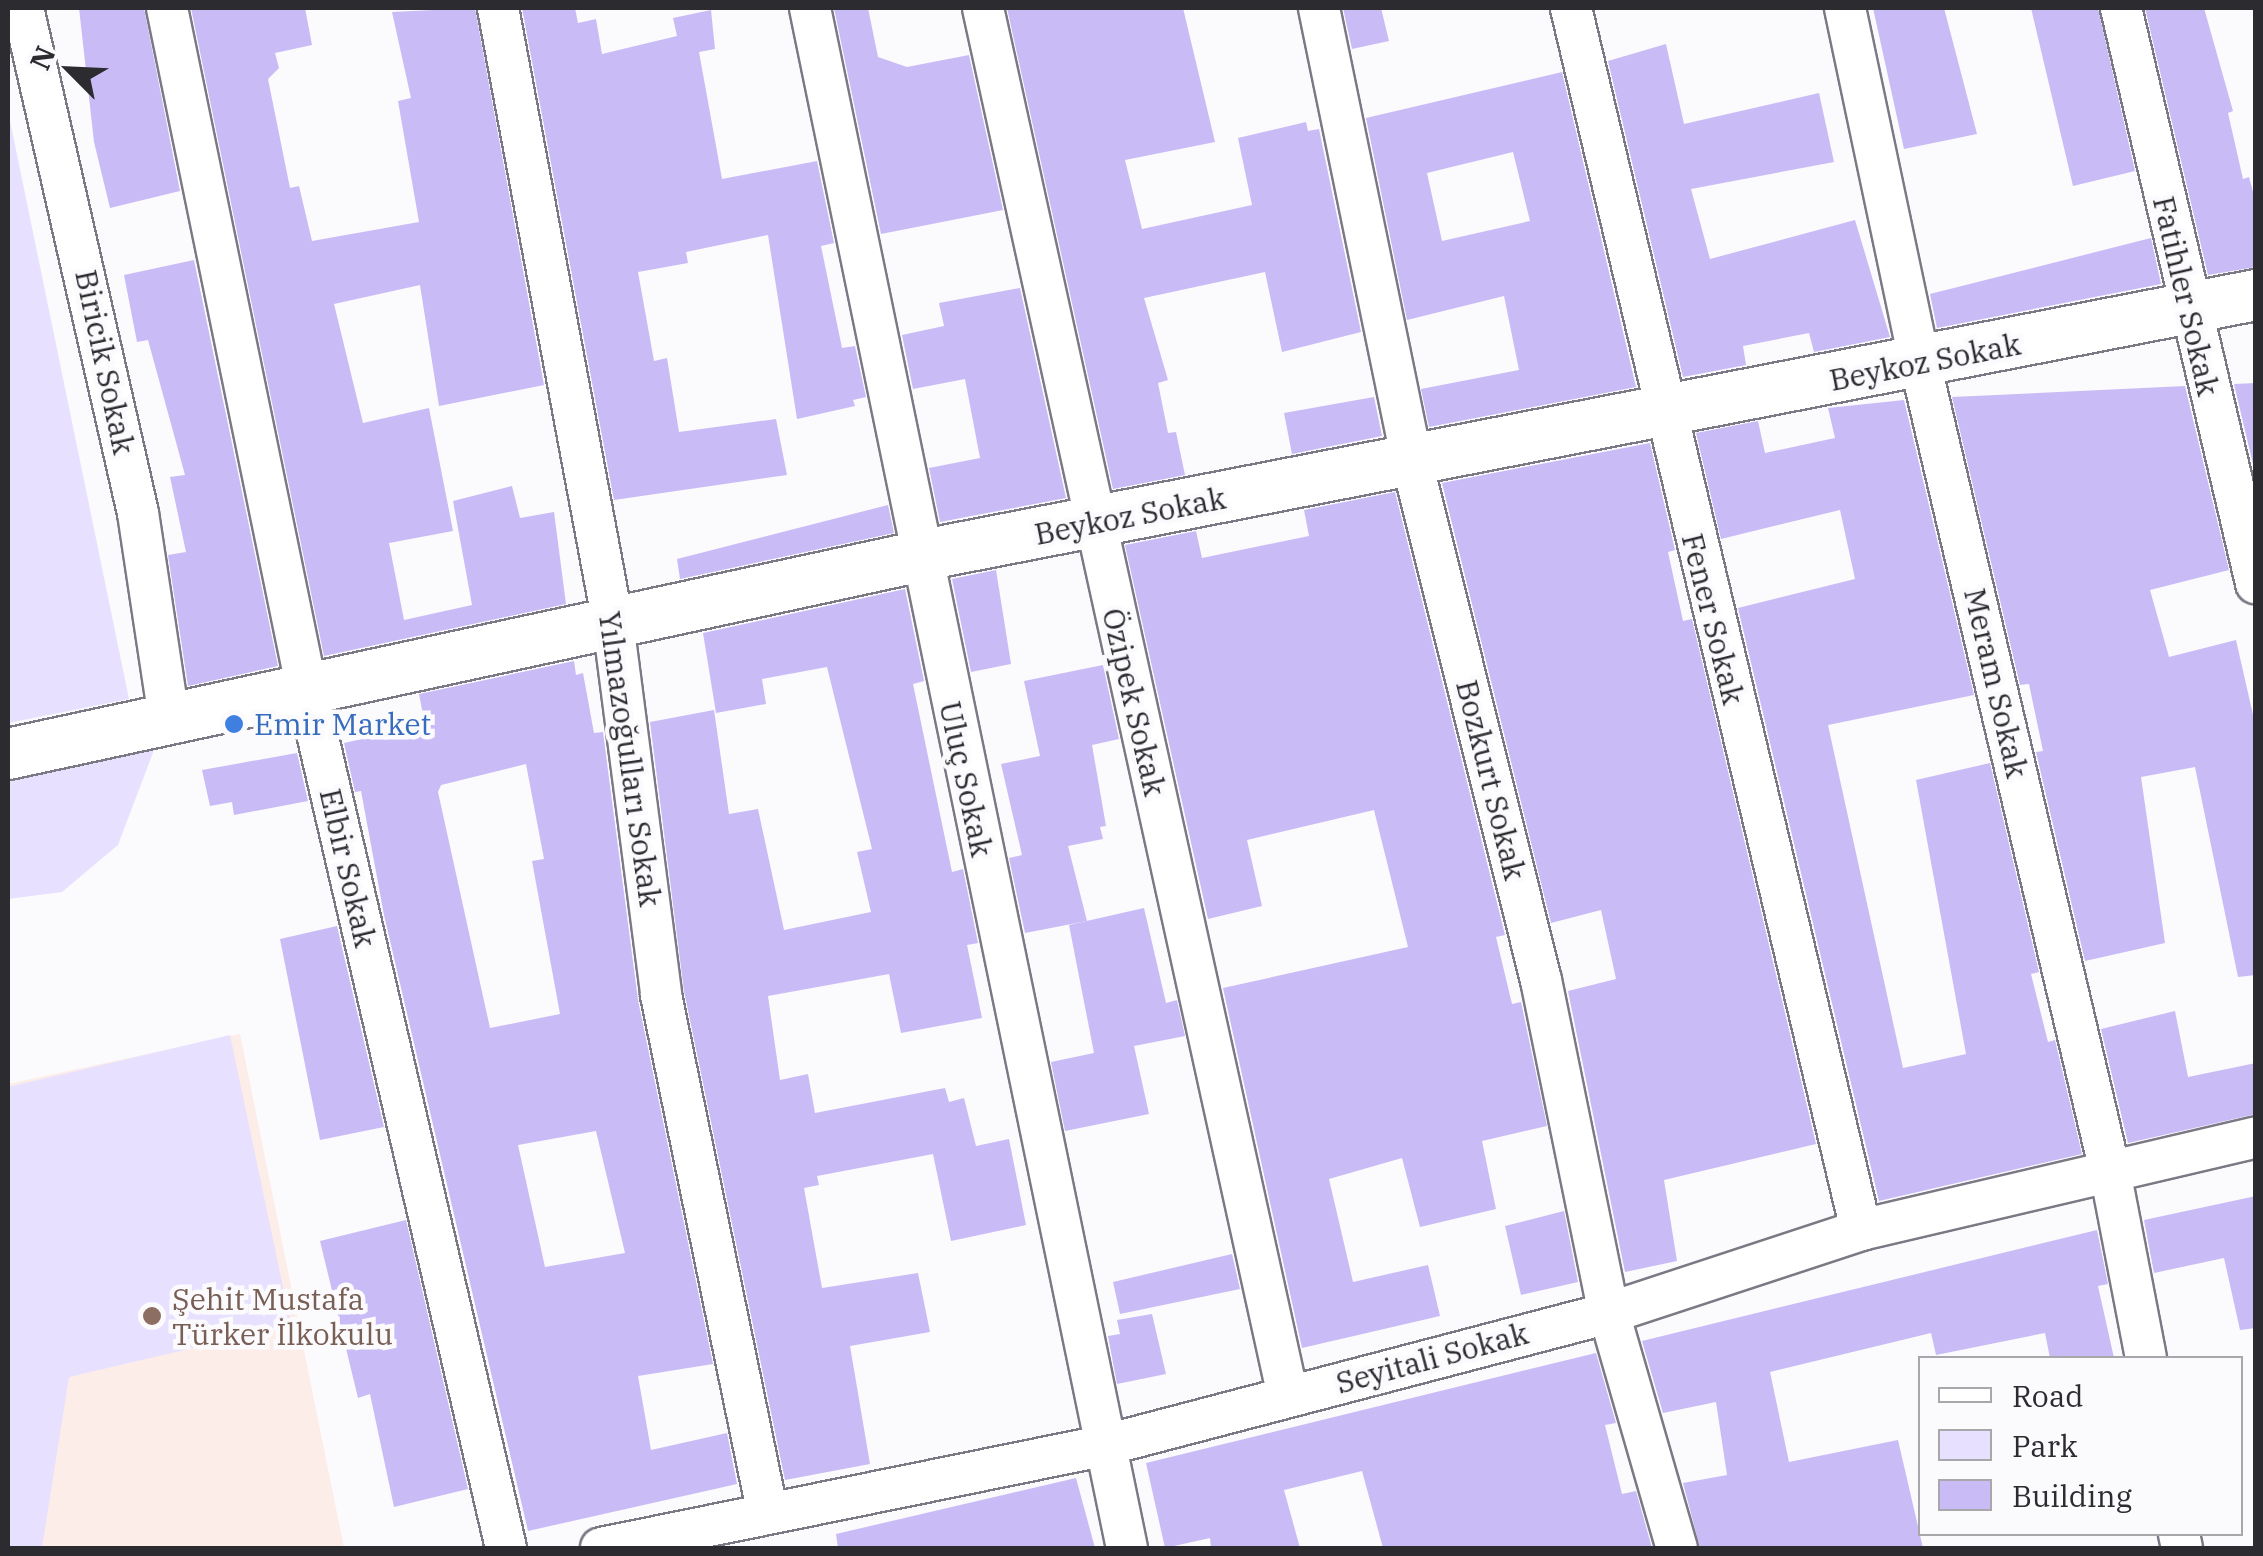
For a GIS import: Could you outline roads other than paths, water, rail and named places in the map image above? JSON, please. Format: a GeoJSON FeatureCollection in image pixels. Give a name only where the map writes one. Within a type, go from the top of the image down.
{"type":"FeatureCollection","features":[{"type":"Feature","properties":{"kind":"street","name":"Biricik Sokak"},"geometry":{"type":"LineString","coordinates":[[24,8],[138,513],[170,719]]}},
{"type":"Feature","properties":{"kind":"street","name":"Elbir Sokak"},"geometry":{"type":"LineString","coordinates":[[166,8],[307,690],[506,1548]]}},
{"type":"Feature","properties":{"kind":"street","name":"Yılmazoğulları Sokak"},"geometry":{"type":"LineString","coordinates":[[498,8],[613,623],[661,995],[767,1510]]}},
{"type":"Feature","properties":{"kind":"street","name":"Uluç Sokak"},"geometry":{"type":"LineString","coordinates":[[810,8],[1102,1446],[1128,1548]]}},
{"type":"Feature","properties":{"kind":"street","name":"Özipek Sokak"},"geometry":{"type":"LineString","coordinates":[[983,8],[1288,1396]]}},
{"type":"Feature","properties":{"kind":"street","name":"Bozkurt Sokak"},"geometry":{"type":"LineString","coordinates":[[1319,8],[1412,462],[1541,980],[1608,1313],[1677,1548]]}},
{"type":"Feature","properties":{"kind":"street","name":"Fener Sokak"},"geometry":{"type":"LineString","coordinates":[[1571,8],[1663,414],[1861,1230]]}},
{"type":"Feature","properties":{"kind":"street","name":"Meram Sokak"},"geometry":{"type":"LineString","coordinates":[[1845,8],[1920,363],[2110,1171],[2146,1356]]}},
{"type":"Feature","properties":{"kind":"street","name":"Fatihler Sokak"},"geometry":{"type":"LineString","coordinates":[[2121,8],[2187,309],[2256,583]]}},
{"type":"Feature","properties":{"kind":"street","name":"Beykoz Sokak"},"geometry":{"type":"LineString","coordinates":[[8,754],[922,556],[2256,296]]}},
{"type":"Feature","properties":{"kind":"street","name":"Seyitali Sokak"},"geometry":{"type":"LineString","coordinates":[[601,1548],[767,1510],[1102,1446],[1608,1313],[1861,1230],[2256,1137]]}},
{"type":"Feature","properties":{"kind":"place","name":"Emir Market"},"geometry":{"type":"Point","coordinates":[234,724]}},
{"type":"Feature","properties":{"kind":"place","name":"Şehit Mustafa Türker İlkokulu"},"geometry":{"type":"Point","coordinates":[152,1316]}}]}
